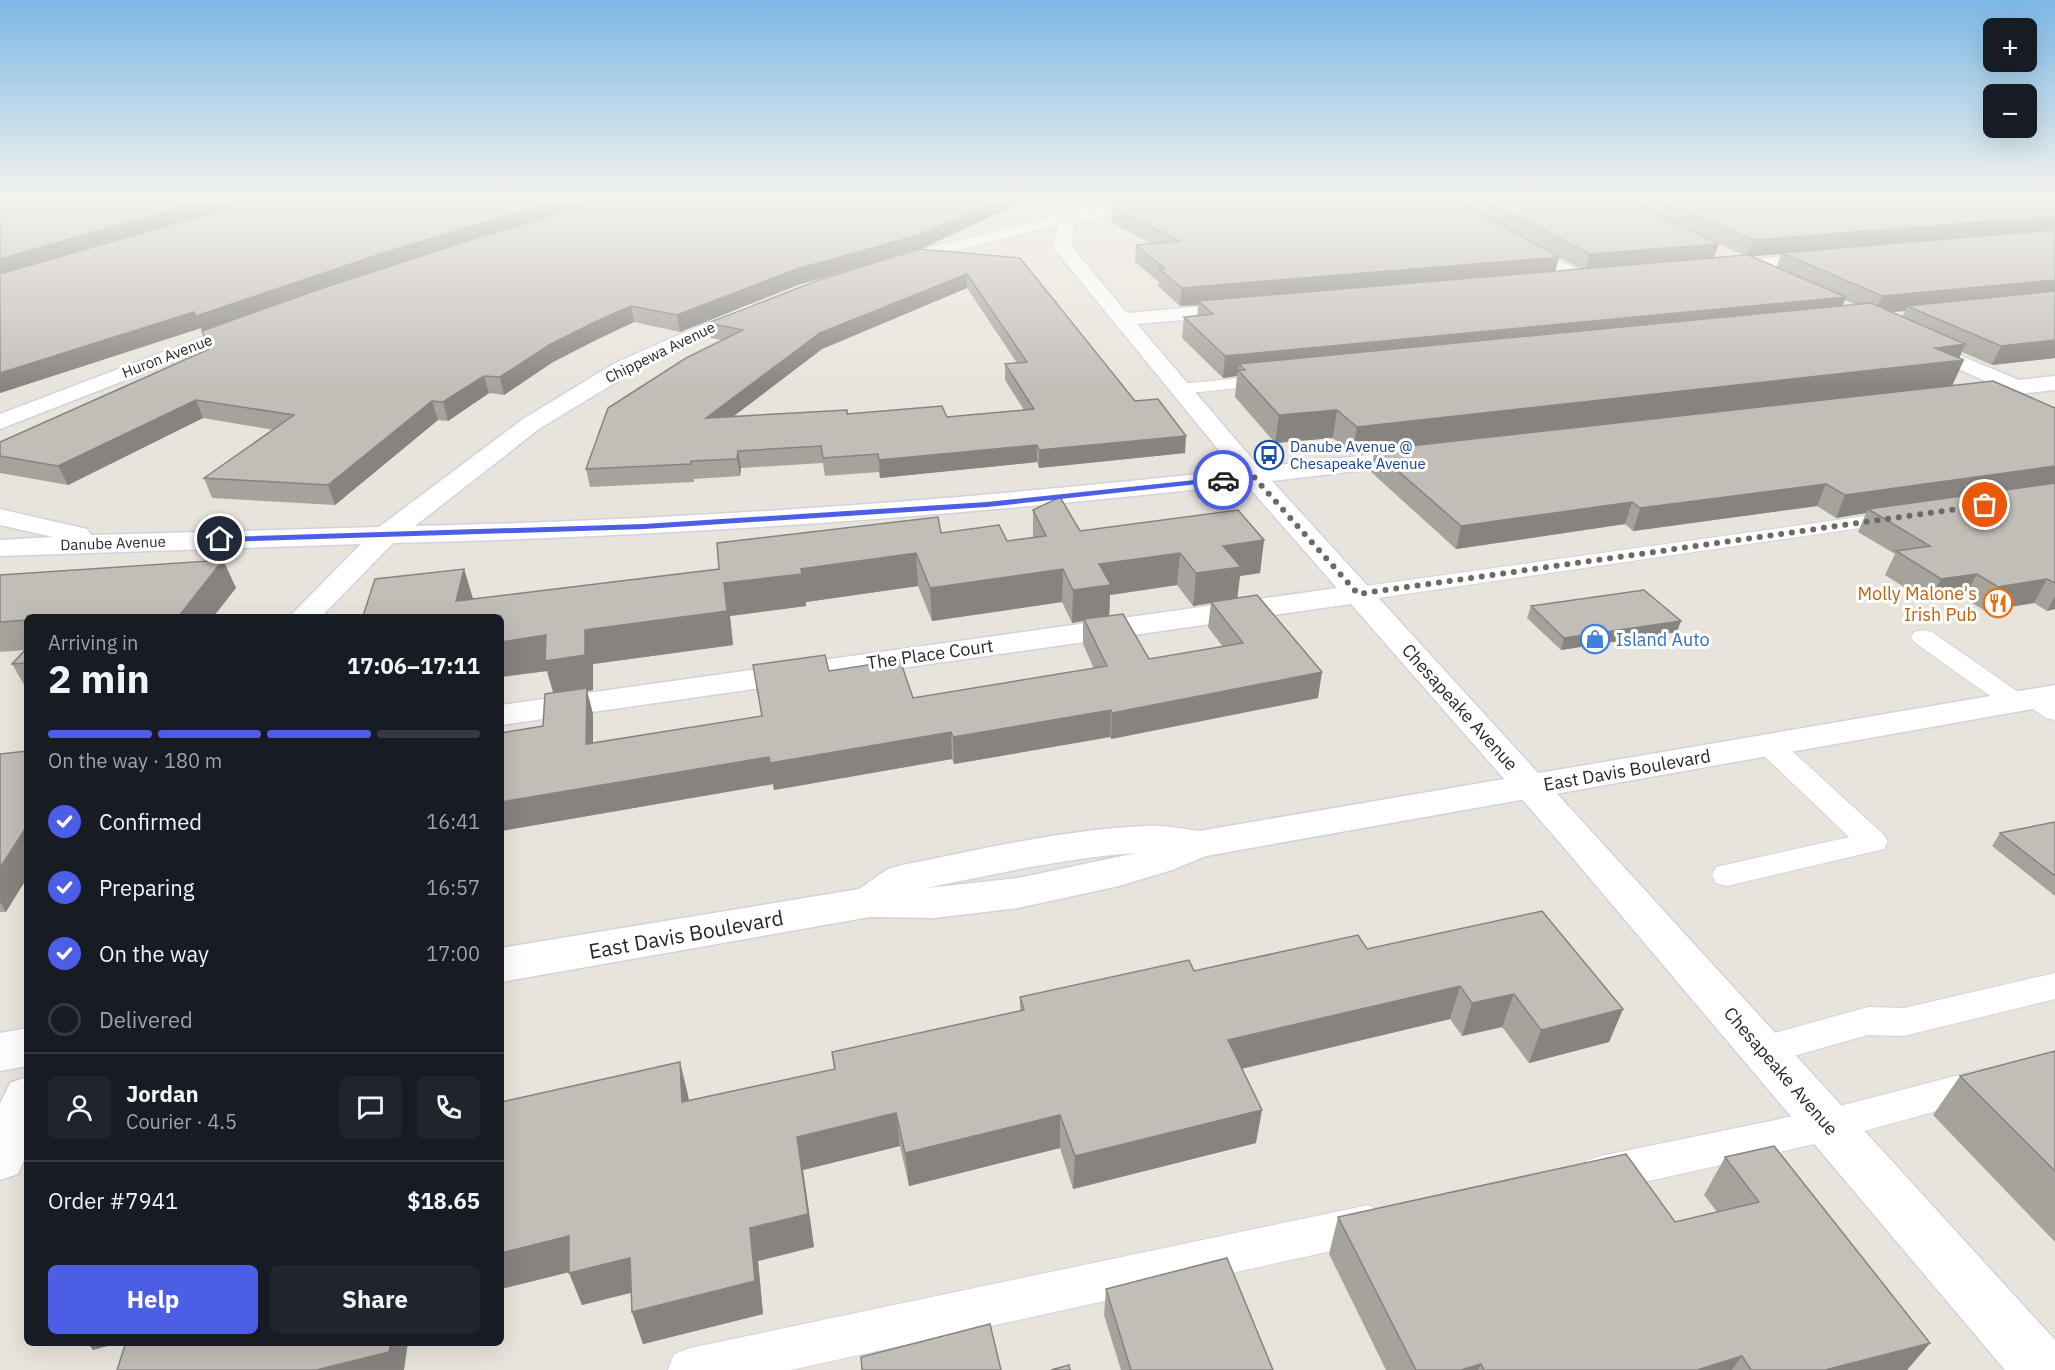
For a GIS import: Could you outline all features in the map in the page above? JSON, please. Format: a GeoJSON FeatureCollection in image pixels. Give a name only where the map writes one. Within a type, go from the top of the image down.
{"type":"FeatureCollection","features":[{"type":"Feature","properties":{"kind":"street"},"geometry":{"type":"LineString","coordinates":[[874,268],[901,261]]}},
{"type":"Feature","properties":{"kind":"street","name":"Chesapeake Avenue"},"geometry":{"type":"LineString","coordinates":[[1074,261],[1253,476],[1531,787],[2043,1370]]}},
{"type":"Feature","properties":{"kind":"street"},"geometry":{"type":"LineString","coordinates":[[1548,261],[1582,279]]}},
{"type":"Feature","properties":{"kind":"street"},"geometry":{"type":"LineString","coordinates":[[1734,261],[1775,279]]}},
{"type":"Feature","properties":{"kind":"street"},"geometry":{"type":"LineString","coordinates":[[1699,269],[1791,261]]}},
{"type":"Feature","properties":{"kind":"street"},"geometry":{"type":"LineString","coordinates":[[1547,282],[1602,277]]}},
{"type":"Feature","properties":{"kind":"street","name":"Chippewa Avenue"},"geometry":{"type":"LineString","coordinates":[[307,614],[386,535],[481,460],[576,394],[664,347],[773,301]]}},
{"type":"Feature","properties":{"kind":"street"},"geometry":{"type":"LineString","coordinates":[[1124,319],[1263,307]]}},
{"type":"Feature","properties":{"kind":"street","name":"Huron Avenue"},"geometry":{"type":"LineString","coordinates":[[0,422],[265,319]]}},
{"type":"Feature","properties":{"kind":"street"},"geometry":{"type":"LineString","coordinates":[[1900,336],[2055,405]]}},
{"type":"Feature","properties":{"kind":"street"},"geometry":{"type":"LineString","coordinates":[[1941,396],[2055,383]]}},
{"type":"Feature","properties":{"kind":"street","name":"Danube Avenue"},"geometry":{"type":"LineString","coordinates":[[0,548],[102,542],[621,528],[987,505],[1434,455]]}},
{"type":"Feature","properties":{"kind":"street"},"geometry":{"type":"LineString","coordinates":[[0,517],[29,522],[102,542]]}},
{"type":"Feature","properties":{"kind":"street","name":"The Place Court"},"geometry":{"type":"LineString","coordinates":[[504,715],[1358,594]]}},
{"type":"Feature","properties":{"kind":"street","name":"East Davis Boulevard"},"geometry":{"type":"LineString","coordinates":[[504,964],[870,902],[909,905],[977,901],[1104,878],[1163,861],[1199,844],[1769,745],[2040,702]]}},
{"type":"Feature","properties":{"kind":"street"},"geometry":{"type":"LineString","coordinates":[[0,1052],[24,1048]]}},
{"type":"Feature","properties":{"kind":"street"},"geometry":{"type":"LineString","coordinates":[[0,1158],[24,1104]]}},
{"type":"Feature","properties":{"kind":"lane"},"geometry":{"type":"LineString","coordinates":[[1181,389],[1288,379]]}},
{"type":"Feature","properties":{"kind":"lane"},"geometry":{"type":"LineString","coordinates":[[1358,594],[1915,515]]}},
{"type":"Feature","properties":{"kind":"lane"},"geometry":{"type":"LineString","coordinates":[[1923,637],[2040,702]]}},
{"type":"Feature","properties":{"kind":"lane"},"geometry":{"type":"LineString","coordinates":[[1727,875],[1873,842],[1769,745]]}},
{"type":"Feature","properties":{"kind":"lane"},"geometry":{"type":"LineString","coordinates":[[1762,1050],[1868,1020],[1904,1022],[2055,986]]}},
{"type":"Feature","properties":{"kind":"lane"},"geometry":{"type":"LineString","coordinates":[[1561,1182],[1828,1125],[2021,1073]]}},
{"type":"Feature","properties":{"kind":"lane"},"geometry":{"type":"LineString","coordinates":[[690,1370],[1398,1217]]}},
{"type":"Feature","properties":{"kind":"building"},"geometry":{"type":"Polygon","coordinates":[[[45,261],[359,261],[196,316],[194,312],[0,373],[0,274],[45,261]]]}},
{"type":"Feature","properties":{"kind":"building"},"geometry":{"type":"Polygon","coordinates":[[[406,261],[826,261],[797,269],[677,315],[631,306],[595,322],[549,345],[500,377],[484,376],[443,402],[432,401],[328,485],[204,478],[294,415],[196,400],[58,466],[0,456],[0,442],[209,349],[202,331],[406,261]]]}},
{"type":"Feature","properties":{"kind":"building"},"geometry":{"type":"Polygon","coordinates":[[[881,261],[1022,261],[1135,401],[1158,399],[1186,436],[1039,450],[1037,445],[879,460],[878,454],[823,458],[821,446],[738,451],[737,459],[691,461],[691,464],[586,469],[608,408],[686,358],[743,330],[708,323],[819,280],[881,261]],[[967,274],[820,333],[706,418],[847,410],[847,414],[942,406],[947,417],[1034,409],[1005,364],[1027,362],[967,274]]]}},
{"type":"Feature","properties":{"kind":"building"},"geometry":{"type":"Polygon","coordinates":[[[1155,261],[1511,261],[1182,288],[1159,269],[1165,269],[1155,261]]]}},
{"type":"Feature","properties":{"kind":"building"},"geometry":{"type":"Polygon","coordinates":[[[1677,261],[1762,261],[1846,297],[1225,356],[1184,317],[1213,314],[1198,301],[1677,261]]]}},
{"type":"Feature","properties":{"kind":"building"},"geometry":{"type":"Polygon","coordinates":[[[1800,261],[2055,261],[2055,280],[1882,296],[1800,261]]]}},
{"type":"Feature","properties":{"kind":"building"},"geometry":{"type":"Polygon","coordinates":[[[2055,291],[2055,340],[2001,346],[1907,306],[2055,291]]]}},
{"type":"Feature","properties":{"kind":"building"},"geometry":{"type":"Polygon","coordinates":[[[1871,303],[1965,344],[1935,348],[1964,360],[1357,427],[1337,410],[1279,415],[1238,370],[1245,370],[1239,364],[1871,303]]]}},
{"type":"Feature","properties":{"kind":"building"},"geometry":{"type":"Polygon","coordinates":[[[1993,381],[2055,408],[2055,466],[1845,495],[1826,484],[1640,508],[1632,502],[1461,526],[1374,450],[1993,381]]]}},
{"type":"Feature","properties":{"kind":"building"},"geometry":{"type":"Polygon","coordinates":[[[2055,483],[2055,583],[2047,579],[1998,587],[1977,574],[1941,579],[1896,551],[1930,546],[1868,509],[2055,483]]]}},
{"type":"Feature","properties":{"kind":"building"},"geometry":{"type":"Polygon","coordinates":[[[1060,497],[1080,531],[1238,510],[1264,540],[1223,546],[1241,567],[1196,573],[1180,553],[1099,564],[1111,585],[1073,590],[1063,569],[930,588],[916,553],[801,569],[802,574],[724,583],[727,611],[585,630],[585,655],[545,661],[546,635],[504,642],[504,614],[364,614],[375,579],[464,569],[456,601],[719,569],[717,543],[938,517],[941,533],[999,525],[1007,541],[1046,536],[1033,510],[1060,497]]]}},
{"type":"Feature","properties":{"kind":"building"},"geometry":{"type":"Polygon","coordinates":[[[223,560],[181,614],[24,614],[24,620],[0,622],[0,575],[223,560]]]}},
{"type":"Feature","properties":{"kind":"building"},"geometry":{"type":"Polygon","coordinates":[[[1644,590],[1681,621],[1564,638],[1531,606],[1644,590]]]}},
{"type":"Feature","properties":{"kind":"building"},"geometry":{"type":"Polygon","coordinates":[[[1257,595],[1322,672],[1112,713],[1111,710],[953,737],[951,732],[770,763],[769,757],[504,801],[504,732],[543,726],[545,694],[587,688],[586,744],[762,716],[753,665],[825,655],[829,671],[900,660],[913,698],[1107,666],[1084,619],[1123,614],[1149,659],[1243,643],[1211,602],[1257,595]]]}},
{"type":"Feature","properties":{"kind":"building"},"geometry":{"type":"Polygon","coordinates":[[[24,651],[24,663],[12,664],[24,651]]]}},
{"type":"Feature","properties":{"kind":"building"},"geometry":{"type":"Polygon","coordinates":[[[24,751],[24,831],[0,868],[0,754],[24,751]]]}},
{"type":"Feature","properties":{"kind":"building"},"geometry":{"type":"Polygon","coordinates":[[[2055,822],[2055,876],[2000,833],[2055,822]]]}},
{"type":"Feature","properties":{"kind":"building"},"geometry":{"type":"Polygon","coordinates":[[[1542,911],[1623,1009],[1541,1030],[1514,994],[1472,1003],[1460,986],[1228,1040],[1262,1110],[1075,1156],[1060,1115],[905,1153],[896,1113],[797,1137],[808,1214],[750,1228],[755,1281],[632,1312],[630,1258],[569,1273],[569,1236],[504,1252],[504,1101],[680,1062],[682,1102],[835,1069],[832,1052],[1024,1010],[1020,997],[1189,960],[1194,971],[1358,935],[1367,949],[1542,911]]]}},
{"type":"Feature","properties":{"kind":"building"},"geometry":{"type":"Polygon","coordinates":[[[2055,1051],[2055,1171],[1960,1076],[2055,1051]]]}},
{"type":"Feature","properties":{"kind":"building"},"geometry":{"type":"Polygon","coordinates":[[[1774,1146],[1930,1343],[1825,1370],[1751,1370],[1742,1356],[1697,1370],[1484,1370],[1481,1364],[1461,1370],[1416,1370],[1338,1217],[1626,1154],[1675,1222],[1759,1202],[1725,1157],[1774,1146]]]}},
{"type":"Feature","properties":{"kind":"building"},"geometry":{"type":"Polygon","coordinates":[[[1227,1258],[1273,1370],[1131,1370],[1106,1289],[1227,1258]]]}},
{"type":"Feature","properties":{"kind":"building"},"geometry":{"type":"Polygon","coordinates":[[[990,1324],[1001,1370],[862,1370],[861,1357],[990,1324]]]}},
{"type":"Feature","properties":{"kind":"building"},"geometry":{"type":"Polygon","coordinates":[[[125,1346],[390,1346],[389,1352],[316,1370],[117,1370],[125,1346]]]}},
{"type":"Feature","properties":{"kind":"building"},"geometry":{"type":"Polygon","coordinates":[[[1069,1365],[1070,1370],[1051,1370],[1069,1365]]]}},
{"type":"Feature","properties":{"kind":"way so far"},"geometry":{"type":"LineString","coordinates":[[1223,480],[1253,476],[1358,594],[1985,505]]}},
{"type":"Feature","properties":{"kind":"place","name":"Danube Avenue @ Chesapeake Avenue"},"geometry":{"type":"Point","coordinates":[1269,455]}},
{"type":"Feature","properties":{"kind":"place","name":"Molly Malone's Irish Pub"},"geometry":{"type":"Point","coordinates":[1998,603]}},
{"type":"Feature","properties":{"kind":"place","name":"Island Auto"},"geometry":{"type":"Point","coordinates":[1595,639]}},
{"type":"Feature","properties":{"kind":"route"},"geometry":{"type":"LineString","coordinates":[[220,539],[644,526],[987,505],[1223,480]]}}]}
